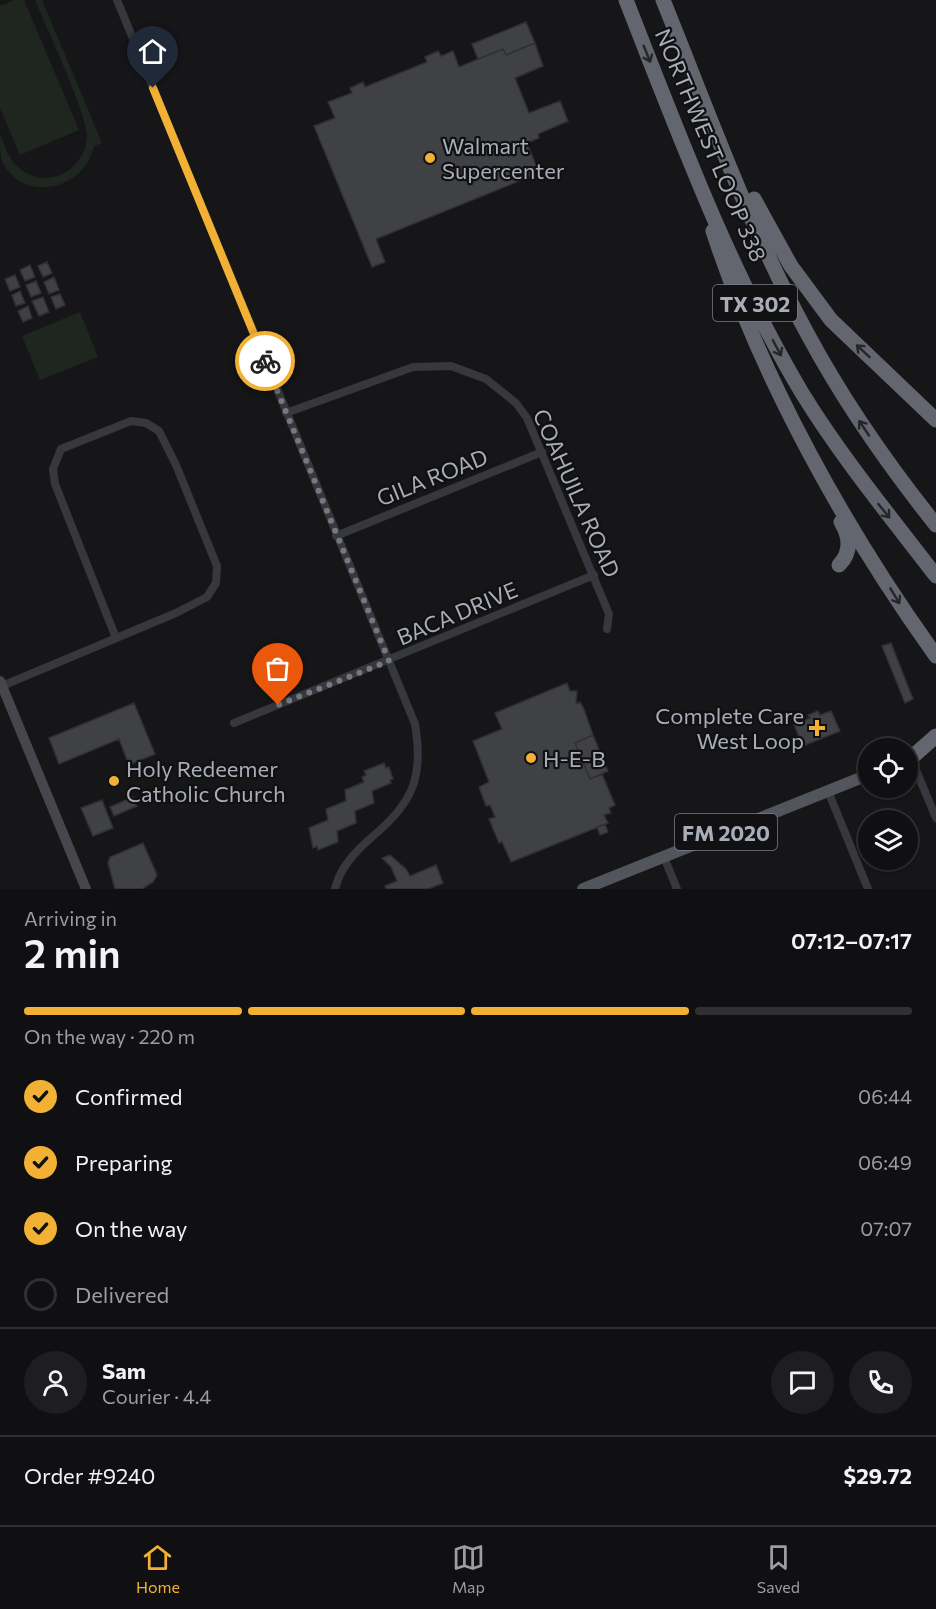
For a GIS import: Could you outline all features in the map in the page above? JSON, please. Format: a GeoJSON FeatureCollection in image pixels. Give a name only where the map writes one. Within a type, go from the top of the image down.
{"type":"FeatureCollection","features":[{"type":"Feature","properties":{"kind":"highway","name":"NORTHWEST LOOP 338"},"geometry":{"type":"LineString","coordinates":[[626,0],[692,165],[765,323],[802,392],[857,475],[936,576]]}},
{"type":"Feature","properties":{"kind":"highway","name":"NORTHWEST LOOP 338"},"geometry":{"type":"LineString","coordinates":[[663,0],[762,242],[801,323],[859,421],[936,525]]}},
{"type":"Feature","properties":{"kind":"highway"},"geometry":{"type":"LineString","coordinates":[[678,39],[760,211],[791,266],[831,320],[936,420]]}},
{"type":"Feature","properties":{"kind":"highway"},"geometry":{"type":"LineString","coordinates":[[692,165],[723,263],[805,446],[906,614],[936,656]]}},
{"type":"Feature","properties":{"kind":"highway"},"geometry":{"type":"LineString","coordinates":[[768,366],[775,394],[810,469],[848,536],[848,551],[839,565]]}},
{"type":"Feature","properties":{"kind":"highway"},"geometry":{"type":"LineString","coordinates":[[918,751],[936,736]]}},
{"type":"Feature","properties":{"kind":"main road"},"geometry":{"type":"LineString","coordinates":[[918,755],[936,748]]}},
{"type":"Feature","properties":{"kind":"main road","name":"FM 2020"},"geometry":{"type":"LineString","coordinates":[[583,889],[858,779]]}},
{"type":"Feature","properties":{"kind":"street"},"geometry":{"type":"LineString","coordinates":[[117,0],[415,724],[419,758],[417,777],[410,794],[398,813],[349,861],[335,889]]}},
{"type":"Feature","properties":{"kind":"street","name":"COAHUILA ROAD"},"geometry":{"type":"LineString","coordinates":[[286,413],[394,372],[432,365],[451,366],[478,375],[502,390],[527,418],[542,452],[609,614],[607,629]]}},
{"type":"Feature","properties":{"kind":"street"},"geometry":{"type":"LineString","coordinates":[[86,889],[1,683],[116,638],[199,602],[212,590],[217,566],[176,465],[154,427],[146,423],[131,421],[62,449],[53,469],[55,484],[116,638]]}},
{"type":"Feature","properties":{"kind":"street","name":"GILA ROAD"},"geometry":{"type":"LineString","coordinates":[[336,536],[542,452]]}},
{"type":"Feature","properties":{"kind":"street","name":"BACA DRIVE"},"geometry":{"type":"LineString","coordinates":[[234,723],[594,575]]}},
{"type":"Feature","properties":{"kind":"street"},"geometry":{"type":"LineString","coordinates":[[918,779],[936,818]]}},
{"type":"Feature","properties":{"kind":"street"},"geometry":{"type":"LineString","coordinates":[[828,791],[868,889]]}},
{"type":"Feature","properties":{"kind":"street"},"geometry":{"type":"LineString","coordinates":[[664,857],[677,889]]}},
{"type":"Feature","properties":{"kind":"shaded area"},"geometry":{"type":"Polygon","coordinates":[[[15,0],[24,0],[79,130],[20,155],[0,108],[0,6],[15,0]]]}},
{"type":"Feature","properties":{"kind":"shaded area"},"geometry":{"type":"Polygon","coordinates":[[[35,0],[42,0],[102,143],[94,146],[88,162],[78,174],[66,182],[37,187],[23,183],[11,174],[2,161],[0,134],[13,162],[20,169],[42,178],[63,174],[72,167],[85,149],[87,137],[81,110],[35,0]]]}},
{"type":"Feature","properties":{"kind":"shaded area"},"geometry":{"type":"Polygon","coordinates":[[[80,312],[98,357],[40,380],[22,336],[80,312]]]}},
{"type":"Feature","properties":{"kind":"building"},"geometry":{"type":"Polygon","coordinates":[[[526,22],[535,43],[506,55],[503,49],[478,59],[472,44],[526,22]]]}},
{"type":"Feature","properties":{"kind":"building","name":"Walmart Supercenter"},"geometry":{"type":"Polygon","coordinates":[[[535,43],[543,66],[515,78],[529,113],[560,101],[568,121],[538,134],[539,138],[527,143],[539,173],[376,239],[385,262],[372,267],[314,126],[335,118],[328,102],[352,93],[350,88],[363,82],[365,87],[427,62],[425,57],[438,51],[441,56],[453,51],[459,67],[503,49],[506,55],[535,43]]]}},
{"type":"Feature","properties":{"kind":"building"},"geometry":{"type":"Polygon","coordinates":[[[47,262],[52,273],[43,277],[38,266],[47,262]]]}},
{"type":"Feature","properties":{"kind":"building"},"geometry":{"type":"Polygon","coordinates":[[[30,265],[35,277],[25,281],[20,270],[30,265]]]}},
{"type":"Feature","properties":{"kind":"building"},"geometry":{"type":"Polygon","coordinates":[[[15,275],[20,287],[10,291],[5,279],[15,275]]]}},
{"type":"Feature","properties":{"kind":"building"},"geometry":{"type":"Polygon","coordinates":[[[54,277],[59,290],[49,294],[44,282],[54,277]]]}},
{"type":"Feature","properties":{"kind":"building"},"geometry":{"type":"Polygon","coordinates":[[[36,281],[41,293],[31,297],[26,285],[36,281]]]}},
{"type":"Feature","properties":{"kind":"building"},"geometry":{"type":"Polygon","coordinates":[[[20,291],[25,303],[16,306],[12,295],[20,291]]]}},
{"type":"Feature","properties":{"kind":"building"},"geometry":{"type":"Polygon","coordinates":[[[60,294],[65,305],[56,309],[51,297],[60,294]]]}},
{"type":"Feature","properties":{"kind":"building"},"geometry":{"type":"Polygon","coordinates":[[[43,297],[49,312],[39,316],[32,301],[43,297]]]}},
{"type":"Feature","properties":{"kind":"building"},"geometry":{"type":"Polygon","coordinates":[[[28,306],[32,318],[23,322],[18,311],[28,306]]]}},
{"type":"Feature","properties":{"kind":"building"},"geometry":{"type":"Polygon","coordinates":[[[891,643],[913,699],[905,703],[882,646],[891,643]]]}},
{"type":"Feature","properties":{"kind":"building","name":"H-E-B"},"geometry":{"type":"Polygon","coordinates":[[[567,683],[570,691],[577,691],[576,704],[580,702],[584,709],[593,735],[575,743],[590,779],[602,774],[615,805],[609,808],[611,813],[604,815],[608,823],[511,862],[502,842],[499,843],[489,819],[495,817],[490,805],[486,806],[479,787],[489,782],[473,741],[502,729],[495,713],[567,683]]]}},
{"type":"Feature","properties":{"kind":"building"},"geometry":{"type":"Polygon","coordinates":[[[134,703],[155,754],[129,765],[119,739],[59,764],[49,738],[134,703]]]}},
{"type":"Feature","properties":{"kind":"building","name":"Complete Care West Loop"},"geometry":{"type":"Polygon","coordinates":[[[818,711],[820,715],[831,711],[840,731],[803,746],[794,725],[810,718],[808,715],[818,711]]]}},
{"type":"Feature","properties":{"kind":"building"},"geometry":{"type":"Polygon","coordinates":[[[593,735],[608,771],[590,779],[575,743],[593,735]]]}},
{"type":"Feature","properties":{"kind":"building"},"geometry":{"type":"Polygon","coordinates":[[[384,763],[386,768],[389,767],[393,779],[390,780],[391,783],[372,791],[374,803],[355,811],[356,823],[337,831],[338,842],[318,850],[317,846],[313,848],[309,828],[328,820],[326,809],[346,801],[345,790],[364,782],[362,777],[366,775],[364,771],[384,763]]]}},
{"type":"Feature","properties":{"kind":"building"},"geometry":{"type":"Polygon","coordinates":[[[133,797],[137,806],[114,816],[110,807],[133,797]]]}},
{"type":"Feature","properties":{"kind":"building"},"geometry":{"type":"Polygon","coordinates":[[[102,800],[113,828],[93,836],[81,808],[102,800]]]}},
{"type":"Feature","properties":{"kind":"building"},"geometry":{"type":"Polygon","coordinates":[[[605,824],[608,832],[600,835],[597,827],[605,824]]]}},
{"type":"Feature","properties":{"kind":"building"},"geometry":{"type":"Polygon","coordinates":[[[143,843],[157,875],[153,882],[142,889],[115,889],[108,863],[110,857],[143,843]]]}},
{"type":"Feature","properties":{"kind":"building"},"geometry":{"type":"Polygon","coordinates":[[[390,855],[406,869],[410,876],[436,865],[443,883],[428,889],[386,889],[385,886],[397,881],[391,867],[382,858],[390,855]]]}},
{"type":"Feature","properties":{"kind":"way so far"},"geometry":{"type":"LineString","coordinates":[[265,361],[389,661],[278,705]]}},
{"type":"Feature","properties":{"kind":"place","name":"Walmart Supercenter"},"geometry":{"type":"Point","coordinates":[430,158]}},
{"type":"Feature","properties":{"kind":"place","name":"Complete Care West Loop"},"geometry":{"type":"Point","coordinates":[817,728]}},
{"type":"Feature","properties":{"kind":"place","name":"H-E-B"},"geometry":{"type":"Point","coordinates":[531,758]}},
{"type":"Feature","properties":{"kind":"place","name":"Holy Redeemer Catholic Church"},"geometry":{"type":"Point","coordinates":[114,781]}},
{"type":"Feature","properties":{"kind":"route"},"geometry":{"type":"LineString","coordinates":[[153,88],[265,361]]}}]}
